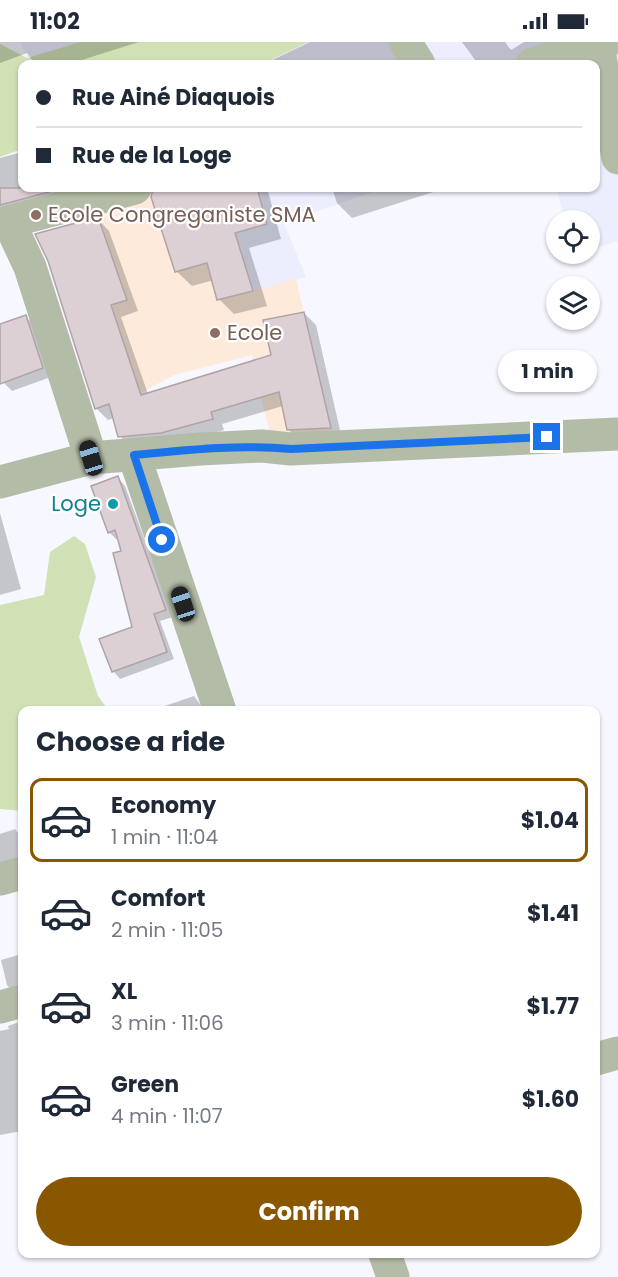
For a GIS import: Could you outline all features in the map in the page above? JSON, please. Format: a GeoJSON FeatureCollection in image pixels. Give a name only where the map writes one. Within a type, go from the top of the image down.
{"type":"FeatureCollection","features":[{"type":"Feature","properties":{"kind":"street"},"geometry":{"type":"LineString","coordinates":[[405,42],[416,60]]}},
{"type":"Feature","properties":{"kind":"street"},"geometry":{"type":"LineString","coordinates":[[545,60],[602,43],[618,158]]}},
{"type":"Feature","properties":{"kind":"street"},"geometry":{"type":"LineString","coordinates":[[91,458],[30,267],[4,223],[120,192]]}},
{"type":"Feature","properties":{"kind":"street"},"geometry":{"type":"LineString","coordinates":[[0,482],[91,458],[210,448],[262,446],[291,449],[618,434]]}},
{"type":"Feature","properties":{"kind":"street"},"geometry":{"type":"LineString","coordinates":[[134,455],[218,706]]}},
{"type":"Feature","properties":{"kind":"street"},"geometry":{"type":"LineString","coordinates":[[0,879],[18,874]]}},
{"type":"Feature","properties":{"kind":"street"},"geometry":{"type":"LineString","coordinates":[[0,1007],[18,1002]]}},
{"type":"Feature","properties":{"kind":"street"},"geometry":{"type":"LineString","coordinates":[[600,1058],[618,1053]]}},
{"type":"Feature","properties":{"kind":"street"},"geometry":{"type":"LineString","coordinates":[[386,1258],[393,1277]]}},
{"type":"Feature","properties":{"kind":"shaded area"},"geometry":{"type":"Polygon","coordinates":[[[20,42],[80,42],[27,58],[20,42]]]}},
{"type":"Feature","properties":{"kind":"shaded area"},"geometry":{"type":"Polygon","coordinates":[[[268,42],[618,42],[618,241],[600,247],[600,210],[562,210],[558,192],[600,192],[600,60],[272,60],[276,58],[268,42]]]}},
{"type":"Feature","properties":{"kind":"shaded area","name":"Ecole"},"geometry":{"type":"Polygon","coordinates":[[[126,192],[149,192],[175,271],[208,263],[218,300],[296,279],[335,446],[272,444],[252,355],[174,375],[141,393],[111,305],[127,299],[92,198],[126,192]]]}},
{"type":"Feature","properties":{"kind":"shaded area"},"geometry":{"type":"Polygon","coordinates":[[[186,192],[373,192],[284,223],[306,277],[217,300],[186,192]]]}},
{"type":"Feature","properties":{"kind":"green space"},"geometry":{"type":"Polygon","coordinates":[[[80,42],[308,42],[271,60],[18,60],[18,150],[0,157],[0,44],[27,58],[80,42]]]}},
{"type":"Feature","properties":{"kind":"green space"},"geometry":{"type":"Polygon","coordinates":[[[74,536],[85,544],[96,577],[79,637],[98,696],[105,706],[18,706],[18,811],[0,809],[0,605],[44,595],[50,552],[74,536]]]}},
{"type":"Feature","properties":{"kind":"building"},"geometry":{"type":"Polygon","coordinates":[[[0,188],[18,188],[18,192],[49,192],[0,205],[0,188]]]}},
{"type":"Feature","properties":{"kind":"building"},"geometry":{"type":"Polygon","coordinates":[[[152,192],[258,192],[267,224],[235,233],[253,291],[217,300],[207,263],[175,272],[151,197],[152,192]]]}},
{"type":"Feature","properties":{"kind":"building"},"geometry":{"type":"Polygon","coordinates":[[[98,217],[127,300],[111,305],[141,395],[271,355],[263,320],[304,312],[331,428],[287,430],[279,392],[211,412],[213,419],[161,433],[118,437],[109,404],[95,409],[48,261],[35,234],[98,217]]]}},
{"type":"Feature","properties":{"kind":"building"},"geometry":{"type":"Polygon","coordinates":[[[26,315],[43,368],[0,384],[0,324],[26,315]]]}},
{"type":"Feature","properties":{"kind":"building"},"geometry":{"type":"Polygon","coordinates":[[[118,476],[166,610],[154,614],[167,652],[112,672],[99,639],[132,627],[113,553],[121,551],[115,530],[108,533],[91,486],[118,476]]]}},
{"type":"Feature","properties":{"kind":"place","name":"Ecole Congreganiste SMA"},"geometry":{"type":"Point","coordinates":[36,215]}},
{"type":"Feature","properties":{"kind":"place","name":"Ecole"},"geometry":{"type":"Point","coordinates":[215,333]}},
{"type":"Feature","properties":{"kind":"place","name":"Loge"},"geometry":{"type":"Point","coordinates":[113,504]}},
{"type":"Feature","properties":{"kind":"route"},"geometry":{"type":"LineString","coordinates":[[162,540],[134,455],[262,446],[291,449],[547,437]]}}]}
